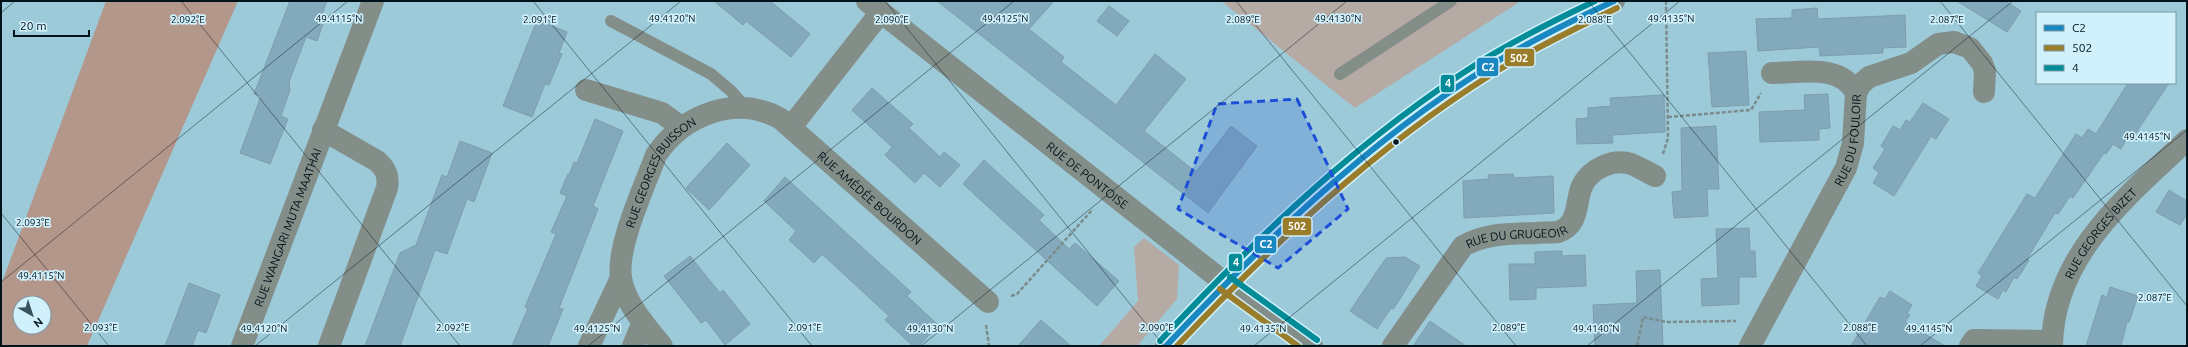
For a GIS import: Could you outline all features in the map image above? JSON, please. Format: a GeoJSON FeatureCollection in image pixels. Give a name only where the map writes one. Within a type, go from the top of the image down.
{"type":"FeatureCollection","features":[{"type":"Feature","properties":{"kind":"street","name":"RUE WANGARI MUTA MAATHAI"},"geometry":{"type":"LineString","coordinates":[[242,346],[323,130],[333,110],[373,1]]}},
{"type":"Feature","properties":{"kind":"street"},"geometry":{"type":"LineString","coordinates":[[1166,346],[1266,242],[1322,191],[1421,113],[1493,63],[1544,35],[1614,1]]}},
{"type":"Feature","properties":{"kind":"street"},"geometry":{"type":"LineString","coordinates":[[791,126],[874,7]]}},
{"type":"Feature","properties":{"kind":"street","name":"RUE DE PONTOISE"},"geometry":{"type":"LineString","coordinates":[[874,7],[1225,283],[1312,346]]}},
{"type":"Feature","properties":{"kind":"street","name":"RUE DU FOULOIR"},"geometry":{"type":"LineString","coordinates":[[1750,346],[1846,168],[1853,143],[1856,93],[1861,84],[1869,78],[1911,63],[1932,47],[1946,42],[1962,43],[1977,55],[1985,71],[1984,92]]}},
{"type":"Feature","properties":{"kind":"street"},"geometry":{"type":"LineString","coordinates":[[1772,73],[1830,72],[1846,79],[1856,93]]}},
{"type":"Feature","properties":{"kind":"street"},"geometry":{"type":"LineString","coordinates":[[586,90],[662,113],[681,127]]}},
{"type":"Feature","properties":{"kind":"street","name":"RUE AMÉDÉE BOURDON"},"geometry":{"type":"LineString","coordinates":[[745,107],[770,113],[791,126],[988,302]]}},
{"type":"Feature","properties":{"kind":"street","name":"RUE GEORGES BUISSON"},"geometry":{"type":"LineString","coordinates":[[662,346],[643,322],[629,299],[621,278],[621,266],[626,239],[656,155],[663,145],[681,127],[702,115],[730,108],[745,107]]}},
{"type":"Feature","properties":{"kind":"street"},"geometry":{"type":"LineString","coordinates":[[323,130],[377,161],[384,167],[388,179],[329,346]]}},
{"type":"Feature","properties":{"kind":"street","name":"RUE GEORGES BIZET"},"geometry":{"type":"LineString","coordinates":[[2052,344],[2054,316],[2064,282],[2081,251],[2131,194],[2187,140]]}},
{"type":"Feature","properties":{"kind":"street","name":"RUE DU GRUGEOIR"},"geometry":{"type":"LineString","coordinates":[[1393,346],[1463,246],[1488,235],[1558,232],[1571,222],[1576,213],[1582,187],[1586,180],[1603,166],[1621,162],[1630,163],[1655,176]]}},
{"type":"Feature","properties":{"kind":"street","name":"RUE GEORGES BUISSON"},"geometry":{"type":"LineString","coordinates":[[589,346],[621,278]]}},
{"type":"Feature","properties":{"kind":"street"},"geometry":{"type":"LineString","coordinates":[[633,346],[643,322]]}},
{"type":"Feature","properties":{"kind":"street"},"geometry":{"type":"LineString","coordinates":[[1970,346],[1974,340],[2052,344]]}},
{"type":"Feature","properties":{"kind":"lane"},"geometry":{"type":"LineString","coordinates":[[1340,74],[1451,1]]}},
{"type":"Feature","properties":{"kind":"lane"},"geometry":{"type":"LineString","coordinates":[[611,21],[711,74],[731,91],[745,107]]}},
{"type":"Feature","properties":{"kind":"path"},"geometry":{"type":"LineString","coordinates":[[1655,176],[1668,138],[1666,1]]}},
{"type":"Feature","properties":{"kind":"path"},"geometry":{"type":"LineString","coordinates":[[1668,117],[1751,110],[1772,73]]}},
{"type":"Feature","properties":{"kind":"path"},"geometry":{"type":"LineString","coordinates":[[988,302],[1017,294],[1108,192]]}},
{"type":"Feature","properties":{"kind":"path"},"geometry":{"type":"LineString","coordinates":[[1637,346],[1643,317],[1666,322],[1764,320]]}},
{"type":"Feature","properties":{"kind":"highlighted area"},"geometry":{"type":"Polygon","coordinates":[[[1297,99],[1348,209],[1278,268],[1178,209],[1217,104],[1297,99]]]}},
{"type":"Feature","properties":{"kind":"shaded area"},"geometry":{"type":"Polygon","coordinates":[[[106,1],[238,1],[87,346],[1,346],[1,285],[106,1]]]}},
{"type":"Feature","properties":{"kind":"shaded area"},"geometry":{"type":"Polygon","coordinates":[[[1221,1],[1521,1],[1355,108],[1221,1]]]}},
{"type":"Feature","properties":{"kind":"shaded area"},"geometry":{"type":"Polygon","coordinates":[[[1144,238],[1179,265],[1177,299],[1137,346],[1099,346],[1138,301],[1134,247],[1144,238]]]}},
{"type":"Feature","properties":{"kind":"building"},"geometry":{"type":"Polygon","coordinates":[[[290,1],[327,1],[321,17],[325,18],[317,41],[306,37],[289,82],[290,90],[281,116],[288,119],[270,164],[240,153],[261,96],[254,94],[290,1]]]}},
{"type":"Feature","properties":{"kind":"building"},"geometry":{"type":"Polygon","coordinates":[[[714,1],[770,1],[810,34],[791,57],[746,21],[743,25],[714,1]]]}},
{"type":"Feature","properties":{"kind":"building"},"geometry":{"type":"Polygon","coordinates":[[[937,1],[1054,1],[1029,29],[1064,57],[1061,62],[1116,105],[1155,54],[1186,79],[1144,131],[1196,172],[1231,126],[1257,146],[1208,213],[937,1]]]}},
{"type":"Feature","properties":{"kind":"building"},"geometry":{"type":"Polygon","coordinates":[[[1957,1],[2005,1],[2021,11],[2007,32],[1957,1]]]}},
{"type":"Feature","properties":{"kind":"building"},"geometry":{"type":"Polygon","coordinates":[[[1109,6],[1129,21],[1117,36],[1097,21],[1109,6]]]}},
{"type":"Feature","properties":{"kind":"building"},"geometry":{"type":"Polygon","coordinates":[[[1817,8],[1818,19],[1905,15],[1906,47],[1883,48],[1883,53],[1820,56],[1819,47],[1758,51],[1756,19],[1792,18],[1792,10],[1817,8]]]}},
{"type":"Feature","properties":{"kind":"building"},"geometry":{"type":"Polygon","coordinates":[[[537,20],[567,32],[559,53],[562,54],[549,85],[545,84],[532,117],[503,106],[537,20]]]}},
{"type":"Feature","properties":{"kind":"building"},"geometry":{"type":"Polygon","coordinates":[[[1746,51],[1749,105],[1712,107],[1708,53],[1746,51]]]}},
{"type":"Feature","properties":{"kind":"building"},"geometry":{"type":"Polygon","coordinates":[[[2127,84],[2168,84],[2130,142],[2126,140],[2121,149],[2113,144],[2106,154],[2104,153],[2073,198],[2070,196],[2058,214],[2055,213],[2027,259],[2029,260],[2023,270],[2017,279],[2014,277],[2006,292],[2003,290],[1998,299],[1976,286],[1982,276],[1978,273],[2027,194],[2035,198],[2076,134],[2082,138],[2088,129],[2096,134],[2127,84]]]}},
{"type":"Feature","properties":{"kind":"building"},"geometry":{"type":"Polygon","coordinates":[[[872,88],[913,124],[909,128],[940,157],[944,152],[960,165],[940,187],[924,173],[915,183],[885,155],[892,147],[852,110],[872,88]]]}},
{"type":"Feature","properties":{"kind":"building"},"geometry":{"type":"Polygon","coordinates":[[[1828,94],[1830,128],[1819,129],[1819,140],[1760,142],[1759,112],[1805,110],[1804,95],[1828,94]]]}},
{"type":"Feature","properties":{"kind":"building"},"geometry":{"type":"Polygon","coordinates":[[[1664,95],[1665,132],[1612,135],[1613,143],[1577,144],[1576,119],[1588,118],[1588,108],[1611,106],[1610,98],[1664,95]]]}},
{"type":"Feature","properties":{"kind":"building"},"geometry":{"type":"Polygon","coordinates":[[[1923,103],[1949,119],[1936,139],[1931,136],[1894,196],[1873,183],[1879,173],[1873,168],[1885,149],[1881,146],[1893,126],[1900,130],[1906,120],[1910,122],[1923,103]]]}},
{"type":"Feature","properties":{"kind":"building"},"geometry":{"type":"Polygon","coordinates":[[[595,119],[623,131],[593,206],[598,209],[559,308],[563,309],[548,346],[512,346],[528,308],[525,307],[556,234],[551,232],[567,196],[560,193],[574,162],[577,163],[595,119]]]}},
{"type":"Feature","properties":{"kind":"building"},"geometry":{"type":"Polygon","coordinates":[[[1716,126],[1719,189],[1707,189],[1708,216],[1674,218],[1672,192],[1682,191],[1681,128],[1716,126]]]}},
{"type":"Feature","properties":{"kind":"building"},"geometry":{"type":"Polygon","coordinates":[[[460,141],[492,153],[474,202],[467,199],[447,254],[435,250],[400,346],[365,346],[400,253],[416,245],[442,175],[447,177],[460,141]]]}},
{"type":"Feature","properties":{"kind":"building"},"geometry":{"type":"Polygon","coordinates":[[[727,143],[750,165],[709,210],[686,188],[727,143]]]}},
{"type":"Feature","properties":{"kind":"building"},"geometry":{"type":"Polygon","coordinates":[[[984,160],[1044,215],[1039,220],[1069,249],[1075,243],[1119,281],[1097,306],[963,184],[984,160]]]}},
{"type":"Feature","properties":{"kind":"building"},"geometry":{"type":"Polygon","coordinates":[[[1513,174],[1514,178],[1553,176],[1554,213],[1464,218],[1463,181],[1489,179],[1488,175],[1513,174]]]}},
{"type":"Feature","properties":{"kind":"building"},"geometry":{"type":"Polygon","coordinates":[[[785,177],[911,292],[907,296],[938,325],[919,346],[913,346],[885,320],[889,316],[822,254],[814,263],[789,240],[796,231],[764,201],[785,177]]]}},
{"type":"Feature","properties":{"kind":"building"},"geometry":{"type":"Polygon","coordinates":[[[2169,190],[2187,201],[2187,214],[2180,225],[2156,212],[2169,190]]]}},
{"type":"Feature","properties":{"kind":"building"},"geometry":{"type":"Polygon","coordinates":[[[1749,228],[1750,251],[1755,251],[1756,277],[1739,277],[1739,304],[1702,306],[1701,279],[1718,278],[1716,229],[1749,228]]]}},
{"type":"Feature","properties":{"kind":"building"},"geometry":{"type":"Polygon","coordinates":[[[1562,251],[1562,256],[1585,255],[1586,286],[1536,288],[1536,299],[1510,300],[1509,264],[1535,264],[1535,252],[1562,251]]]}},
{"type":"Feature","properties":{"kind":"building"},"geometry":{"type":"Polygon","coordinates":[[[690,256],[720,293],[723,290],[750,324],[725,345],[706,320],[701,323],[664,276],[690,256]]]}},
{"type":"Feature","properties":{"kind":"building"},"geometry":{"type":"Polygon","coordinates":[[[1405,257],[1420,266],[1400,299],[1393,309],[1391,308],[1377,329],[1350,311],[1386,258],[1405,257]]]}},
{"type":"Feature","properties":{"kind":"building"},"geometry":{"type":"Polygon","coordinates":[[[1660,270],[1663,346],[1595,346],[1593,305],[1637,303],[1636,271],[1660,270]]]}},
{"type":"Feature","properties":{"kind":"building"},"geometry":{"type":"Polygon","coordinates":[[[189,283],[220,295],[206,333],[198,330],[192,346],[165,346],[189,283]]]}},
{"type":"Feature","properties":{"kind":"building"},"geometry":{"type":"Polygon","coordinates":[[[2110,287],[2138,296],[2129,322],[2127,322],[2121,346],[2086,346],[2102,295],[2107,297],[2110,287]]]}},
{"type":"Feature","properties":{"kind":"building"},"geometry":{"type":"Polygon","coordinates":[[[1890,291],[1912,305],[1907,313],[1910,315],[1905,322],[1945,346],[1851,346],[1880,297],[1885,299],[1890,291]]]}},
{"type":"Feature","properties":{"kind":"building"},"geometry":{"type":"Polygon","coordinates":[[[1041,320],[1071,346],[1018,346],[1041,320]]]}},
{"type":"Feature","properties":{"kind":"building"},"geometry":{"type":"Polygon","coordinates":[[[1430,321],[1466,346],[1413,346],[1430,321]]]}},
{"type":"Feature","properties":{"kind":"transit line","name":"4"},"geometry":{"type":"LineString","coordinates":[[1160,341],[1273,226],[1353,155],[1395,122],[1438,90],[1483,60],[1538,29],[1595,1]]}},
{"type":"Feature","properties":{"kind":"transit line","name":"C2"},"geometry":{"type":"LineString","coordinates":[[1166,346],[1240,269],[1279,232],[1358,161],[1400,128],[1443,97],[1503,58],[1550,32],[1614,1]]}},
{"type":"Feature","properties":{"kind":"transit line","name":"502"},"geometry":{"type":"LineString","coordinates":[[1177,346],[1287,235],[1365,166],[1406,134],[1448,103],[1522,56],[1617,8]]}},
{"type":"Feature","properties":{"kind":"transit line","name":"4"},"geometry":{"type":"LineString","coordinates":[[1230,277],[1317,340]]}},
{"type":"Feature","properties":{"kind":"transit line","name":"502"},"geometry":{"type":"LineString","coordinates":[[1220,289],[1298,346]]}}]}
